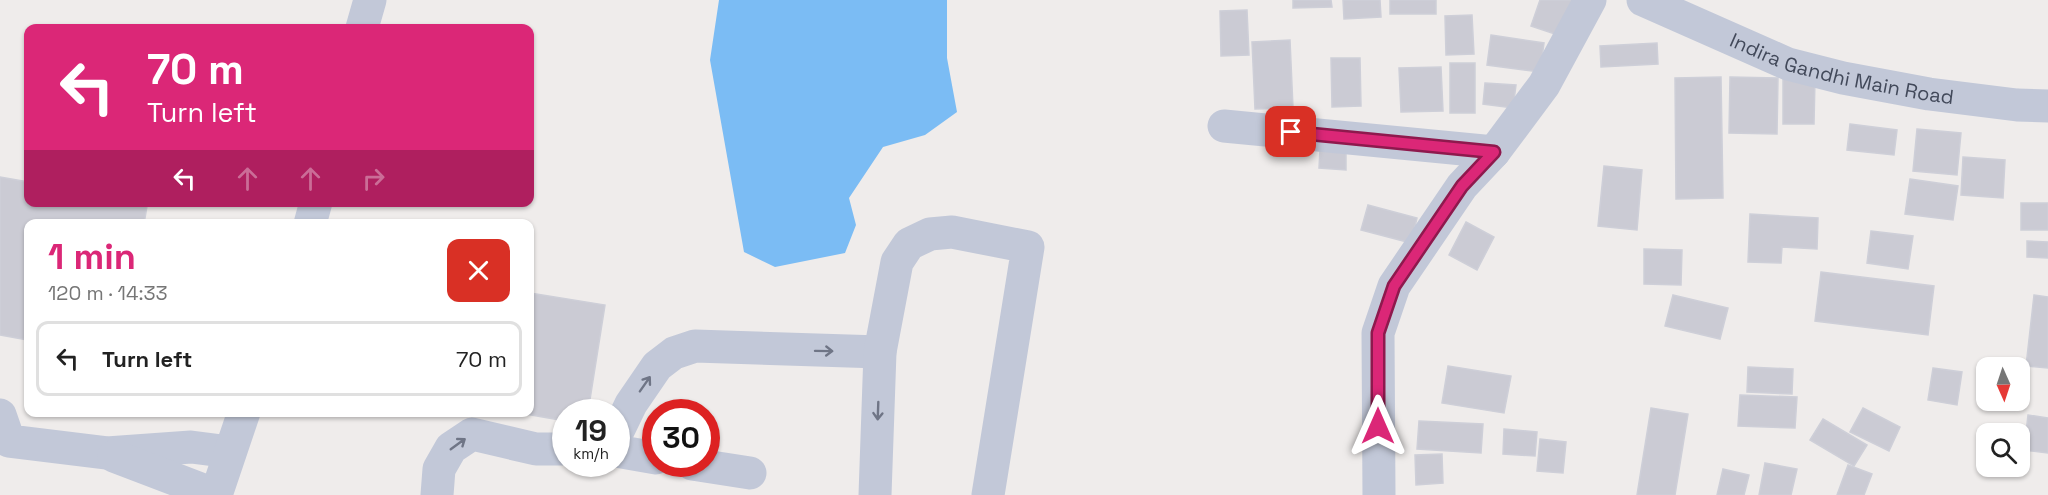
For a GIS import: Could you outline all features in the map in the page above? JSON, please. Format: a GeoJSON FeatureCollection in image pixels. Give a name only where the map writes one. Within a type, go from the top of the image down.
{"type":"FeatureCollection","features":[{"type":"Feature","properties":{"kind":"street"},"geometry":{"type":"LineString","coordinates":[[363,24],[370,0]]}},
{"type":"Feature","properties":{"kind":"street"},"geometry":{"type":"LineString","coordinates":[[1378,495],[1378,333],[1394,286],[1462,186],[1494,152],[1544,85],[1590,0]]}},
{"type":"Feature","properties":{"kind":"street","name":"Indira Gandhi Main Road"},"geometry":{"type":"LineString","coordinates":[[1643,0],[1788,64],[1843,78],[1929,94],[2017,105],[2048,106]]}},
{"type":"Feature","properties":{"kind":"street"},"geometry":{"type":"LineString","coordinates":[[1224,126],[1494,152]]}},
{"type":"Feature","properties":{"kind":"street"},"geometry":{"type":"LineString","coordinates":[[875,495],[880,352],[897,262],[909,244],[930,234],[952,232],[1028,247],[988,495]]}},
{"type":"Feature","properties":{"kind":"street"},"geometry":{"type":"LineString","coordinates":[[630,406],[657,366],[674,352],[695,346],[880,352]]}},
{"type":"Feature","properties":{"kind":"street"},"geometry":{"type":"LineString","coordinates":[[3,432],[107,453],[216,495],[242,417]]}},
{"type":"Feature","properties":{"kind":"street"},"geometry":{"type":"LineString","coordinates":[[436,495],[440,469],[451,448],[472,434],[536,449],[552,449]]}},
{"type":"Feature","properties":{"kind":"street"},"geometry":{"type":"LineString","coordinates":[[107,453],[191,447],[230,452]]}},
{"type":"Feature","properties":{"kind":"street"},"geometry":{"type":"LineString","coordinates":[[720,468],[750,473]]}},
{"type":"Feature","properties":{"kind":"water"},"geometry":{"type":"Polygon","coordinates":[[[719,0],[947,0],[947,58],[957,112],[925,135],[883,147],[849,198],[856,225],[845,253],[775,267],[744,252],[710,60],[719,0]]]}},
{"type":"Feature","properties":{"kind":"building"},"geometry":{"type":"Polygon","coordinates":[[[1293,0],[1331,0],[1332,7],[1293,8],[1293,0]]]}},
{"type":"Feature","properties":{"kind":"building"},"geometry":{"type":"Polygon","coordinates":[[[1343,0],[1380,0],[1381,17],[1344,19],[1343,0]]]}},
{"type":"Feature","properties":{"kind":"building"},"geometry":{"type":"Polygon","coordinates":[[[1390,0],[1436,0],[1436,14],[1390,14],[1390,0]]]}},
{"type":"Feature","properties":{"kind":"building"},"geometry":{"type":"Polygon","coordinates":[[[1540,0],[1573,0],[1561,36],[1531,26],[1540,0]]]}},
{"type":"Feature","properties":{"kind":"building"},"geometry":{"type":"Polygon","coordinates":[[[1247,10],[1249,55],[1221,56],[1220,11],[1247,10]]]}},
{"type":"Feature","properties":{"kind":"building"},"geometry":{"type":"Polygon","coordinates":[[[1472,15],[1474,54],[1446,55],[1445,16],[1472,15]]]}},
{"type":"Feature","properties":{"kind":"building"},"geometry":{"type":"Polygon","coordinates":[[[1491,35],[1544,43],[1540,72],[1487,65],[1491,35]]]}},
{"type":"Feature","properties":{"kind":"building"},"geometry":{"type":"Polygon","coordinates":[[[1290,40],[1293,108],[1255,109],[1252,42],[1290,40]]]}},
{"type":"Feature","properties":{"kind":"building"},"geometry":{"type":"Polygon","coordinates":[[[1657,43],[1658,64],[1601,67],[1600,46],[1657,43]]]}},
{"type":"Feature","properties":{"kind":"building"},"geometry":{"type":"Polygon","coordinates":[[[1331,58],[1360,58],[1361,106],[1332,107],[1331,58]]]}},
{"type":"Feature","properties":{"kind":"building"},"geometry":{"type":"Polygon","coordinates":[[[1450,63],[1475,63],[1475,113],[1450,113],[1450,63]]]}},
{"type":"Feature","properties":{"kind":"building"},"geometry":{"type":"Polygon","coordinates":[[[1441,67],[1443,111],[1401,112],[1399,68],[1441,67]]]}},
{"type":"Feature","properties":{"kind":"building"},"geometry":{"type":"Polygon","coordinates":[[[1721,77],[1723,198],[1676,199],[1675,78],[1721,77]]]}},
{"type":"Feature","properties":{"kind":"building"},"geometry":{"type":"Polygon","coordinates":[[[1730,77],[1778,78],[1777,134],[1729,133],[1730,77]]]}},
{"type":"Feature","properties":{"kind":"building"},"geometry":{"type":"Polygon","coordinates":[[[1783,78],[1815,79],[1814,124],[1783,124],[1783,78]]]}},
{"type":"Feature","properties":{"kind":"building"},"geometry":{"type":"Polygon","coordinates":[[[1485,83],[1516,85],[1513,108],[1483,104],[1485,83]]]}},
{"type":"Feature","properties":{"kind":"building"},"geometry":{"type":"Polygon","coordinates":[[[1850,124],[1897,130],[1894,155],[1847,150],[1850,124]]]}},
{"type":"Feature","properties":{"kind":"building"},"geometry":{"type":"Polygon","coordinates":[[[1917,129],[1961,133],[1957,175],[1913,171],[1917,129]]]}},
{"type":"Feature","properties":{"kind":"building"},"geometry":{"type":"Polygon","coordinates":[[[1320,149],[1346,151],[1346,170],[1319,168],[1320,149]]]}},
{"type":"Feature","properties":{"kind":"building"},"geometry":{"type":"Polygon","coordinates":[[[1963,157],[2005,160],[2003,198],[1961,195],[1963,157]]]}},
{"type":"Feature","properties":{"kind":"building"},"geometry":{"type":"Polygon","coordinates":[[[1604,166],[1642,170],[1637,230],[1598,226],[1604,166]]]}},
{"type":"Feature","properties":{"kind":"building"},"geometry":{"type":"Polygon","coordinates":[[[0,177],[24,181],[24,207],[147,207],[145,219],[24,219],[24,339],[0,335],[0,177]]]}},
{"type":"Feature","properties":{"kind":"building"},"geometry":{"type":"Polygon","coordinates":[[[1910,179],[1958,186],[1953,220],[1905,214],[1910,179]]]}},
{"type":"Feature","properties":{"kind":"building"},"geometry":{"type":"Polygon","coordinates":[[[2021,203],[2048,203],[2048,230],[2021,230],[2021,203]]]}},
{"type":"Feature","properties":{"kind":"building"},"geometry":{"type":"Polygon","coordinates":[[[1368,205],[1417,218],[1411,243],[1361,230],[1368,205]]]}},
{"type":"Feature","properties":{"kind":"building"},"geometry":{"type":"Polygon","coordinates":[[[1750,214],[1818,218],[1817,249],[1782,247],[1781,263],[1748,262],[1750,214]]]}},
{"type":"Feature","properties":{"kind":"building"},"geometry":{"type":"Polygon","coordinates":[[[1466,222],[1494,237],[1477,270],[1449,255],[1466,222]]]}},
{"type":"Feature","properties":{"kind":"building"},"geometry":{"type":"Polygon","coordinates":[[[1871,231],[1913,236],[1908,269],[1867,263],[1871,231]]]}},
{"type":"Feature","properties":{"kind":"building"},"geometry":{"type":"Polygon","coordinates":[[[2027,241],[2048,242],[2048,258],[2027,257],[2027,241]]]}},
{"type":"Feature","properties":{"kind":"building"},"geometry":{"type":"Polygon","coordinates":[[[1644,249],[1682,250],[1681,285],[1644,284],[1644,249]]]}},
{"type":"Feature","properties":{"kind":"building"},"geometry":{"type":"Polygon","coordinates":[[[1821,272],[1934,286],[1928,335],[1815,321],[1821,272]]]}},
{"type":"Feature","properties":{"kind":"building"},"geometry":{"type":"Polygon","coordinates":[[[534,294],[605,305],[590,399],[552,399],[552,419],[534,415],[534,294]]]}},
{"type":"Feature","properties":{"kind":"building"},"geometry":{"type":"Polygon","coordinates":[[[1673,295],[1728,308],[1720,339],[1665,326],[1673,295]]]}},
{"type":"Feature","properties":{"kind":"building"},"geometry":{"type":"Polygon","coordinates":[[[2034,295],[2048,297],[2048,368],[2030,366],[2030,357],[2027,357],[2034,295]]]}},
{"type":"Feature","properties":{"kind":"building"},"geometry":{"type":"Polygon","coordinates":[[[1448,366],[1511,376],[1504,413],[1442,403],[1448,366]]]}},
{"type":"Feature","properties":{"kind":"building"},"geometry":{"type":"Polygon","coordinates":[[[1748,367],[1793,369],[1792,394],[1747,392],[1748,367]]]}},
{"type":"Feature","properties":{"kind":"building"},"geometry":{"type":"Polygon","coordinates":[[[1933,368],[1962,372],[1957,405],[1928,400],[1933,368]]]}},
{"type":"Feature","properties":{"kind":"building"},"geometry":{"type":"Polygon","coordinates":[[[1740,395],[1797,397],[1795,428],[1738,426],[1740,395]]]}},
{"type":"Feature","properties":{"kind":"building"},"geometry":{"type":"Polygon","coordinates":[[[1651,408],[1688,414],[1675,495],[1637,495],[1651,408]]]}},
{"type":"Feature","properties":{"kind":"building"},"geometry":{"type":"Polygon","coordinates":[[[1863,408],[1900,427],[1889,451],[1850,432],[1863,408]]]}},
{"type":"Feature","properties":{"kind":"building"},"geometry":{"type":"Polygon","coordinates":[[[2028,415],[2048,418],[2048,453],[2030,451],[2030,423],[2027,423],[2028,415]]]}},
{"type":"Feature","properties":{"kind":"building"},"geometry":{"type":"Polygon","coordinates":[[[1823,419],[1867,445],[1854,466],[1810,440],[1823,419]]]}},
{"type":"Feature","properties":{"kind":"building"},"geometry":{"type":"Polygon","coordinates":[[[1419,421],[1483,424],[1481,453],[1417,449],[1419,421]]]}},
{"type":"Feature","properties":{"kind":"building"},"geometry":{"type":"Polygon","coordinates":[[[1504,429],[1537,432],[1535,456],[1503,454],[1504,429]]]}},
{"type":"Feature","properties":{"kind":"building"},"geometry":{"type":"Polygon","coordinates":[[[1540,439],[1566,442],[1563,473],[1537,471],[1540,439]]]}},
{"type":"Feature","properties":{"kind":"building"},"geometry":{"type":"Polygon","coordinates":[[[1442,454],[1443,483],[1416,485],[1415,455],[1442,454]]]}},
{"type":"Feature","properties":{"kind":"building"},"geometry":{"type":"Polygon","coordinates":[[[1765,463],[1797,469],[1791,495],[1759,495],[1765,463]]]}},
{"type":"Feature","properties":{"kind":"building"},"geometry":{"type":"Polygon","coordinates":[[[1848,465],[1872,474],[1864,495],[1837,495],[1848,465]]]}},
{"type":"Feature","properties":{"kind":"building"},"geometry":{"type":"Polygon","coordinates":[[[1723,469],[1749,475],[1744,495],[1717,495],[1723,469]]]}},
{"type":"Feature","properties":{"kind":"route"},"geometry":{"type":"LineString","coordinates":[[1291,132],[1494,152],[1462,186],[1394,286],[1378,333],[1378,426]]}}]}
